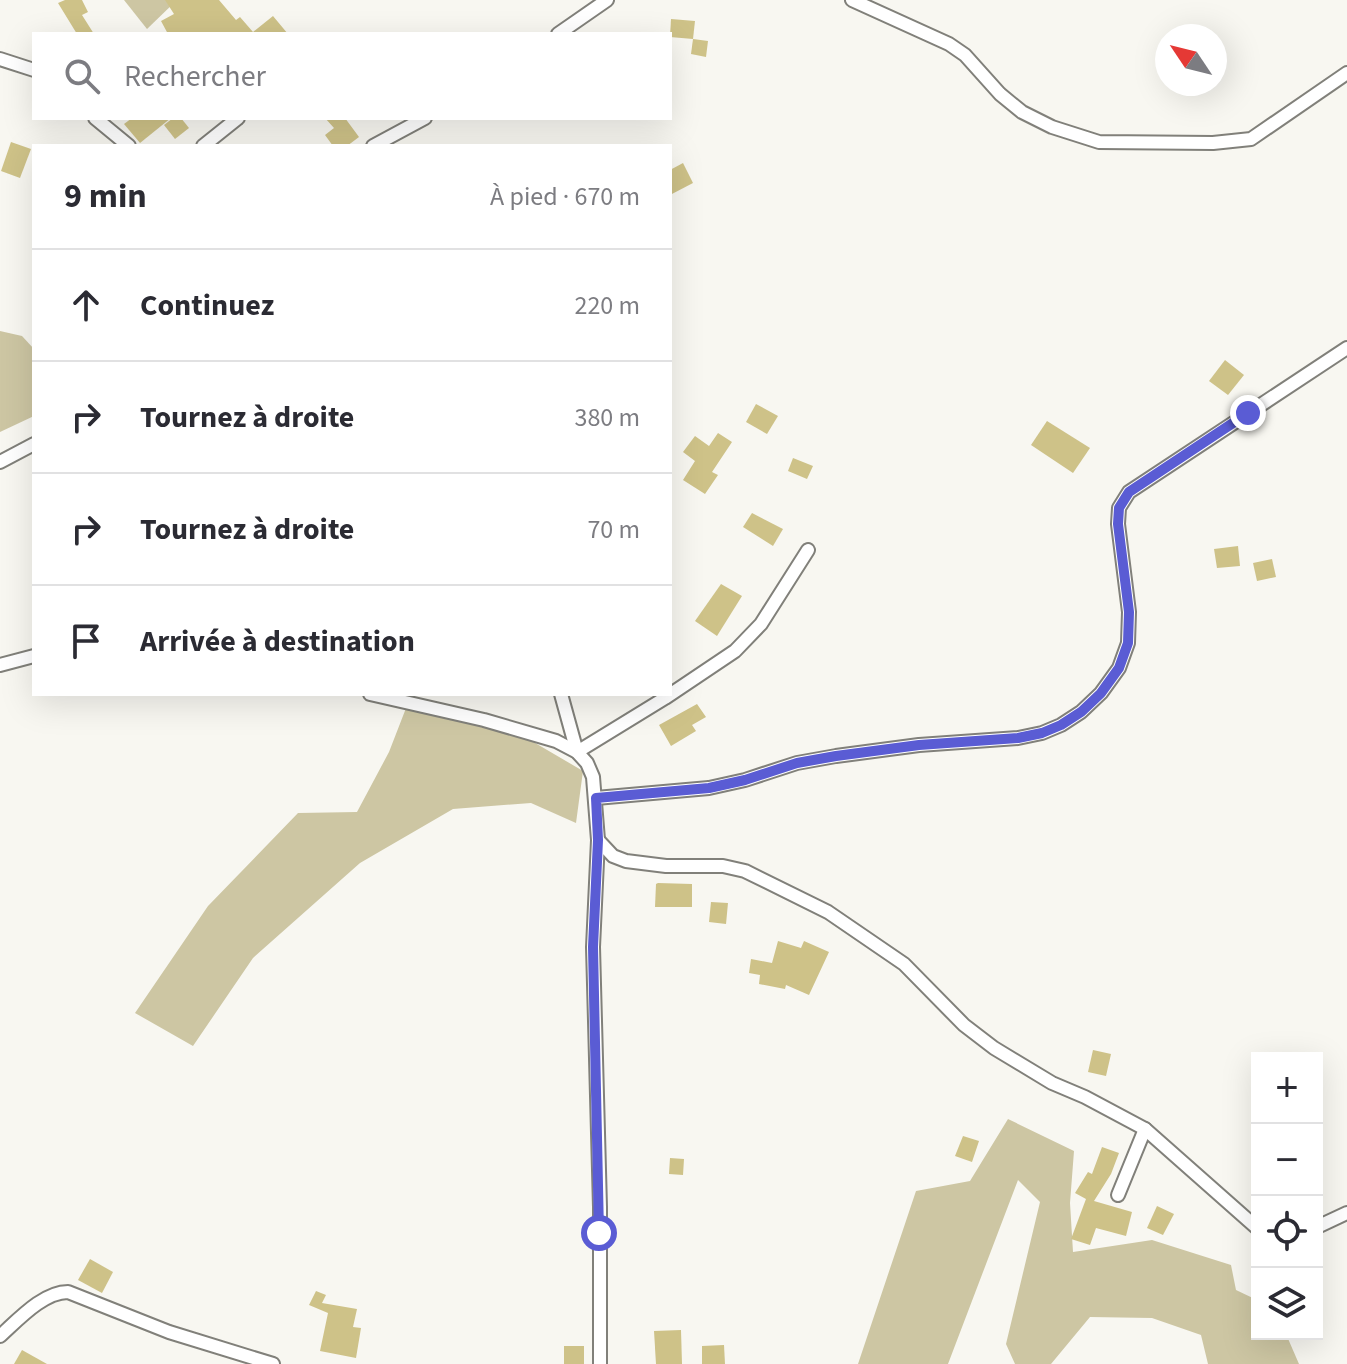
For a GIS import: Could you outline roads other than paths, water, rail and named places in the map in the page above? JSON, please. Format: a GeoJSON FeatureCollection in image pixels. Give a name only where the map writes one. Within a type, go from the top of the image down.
{"type":"FeatureCollection","features":[{"type":"Feature","properties":{"kind":"street"},"geometry":{"type":"LineString","coordinates":[[561,32],[607,0]]}},
{"type":"Feature","properties":{"kind":"street"},"geometry":{"type":"LineString","coordinates":[[852,0],[949,44],[965,55],[1000,94],[1022,112],[1052,127],[1099,142],[1213,143],[1251,139],[1347,73]]}},
{"type":"Feature","properties":{"kind":"street"},"geometry":{"type":"LineString","coordinates":[[0,59],[32,69]]}},
{"type":"Feature","properties":{"kind":"street"},"geometry":{"type":"LineString","coordinates":[[97,120],[127,144]]}},
{"type":"Feature","properties":{"kind":"street"},"geometry":{"type":"LineString","coordinates":[[206,144],[236,120]]}},
{"type":"Feature","properties":{"kind":"street"},"geometry":{"type":"LineString","coordinates":[[377,144],[421,120]]}},
{"type":"Feature","properties":{"kind":"street"},"geometry":{"type":"LineString","coordinates":[[596,798],[709,788],[797,763],[836,756],[919,745],[1018,738],[1061,725],[1101,693],[1119,668],[1128,643],[1129,612],[1118,524],[1119,508],[1129,492],[1347,348]]}},
{"type":"Feature","properties":{"kind":"street"},"geometry":{"type":"LineString","coordinates":[[0,462],[32,445]]}},
{"type":"Feature","properties":{"kind":"street"},"geometry":{"type":"LineString","coordinates":[[672,693],[735,651],[761,624],[808,550]]}},
{"type":"Feature","properties":{"kind":"street"},"geometry":{"type":"LineString","coordinates":[[0,665],[32,657]]}},
{"type":"Feature","properties":{"kind":"street"},"geometry":{"type":"LineString","coordinates":[[379,696],[484,720],[556,741],[577,752],[587,763],[593,777],[598,840],[593,947],[600,1207],[600,1364]]}},
{"type":"Feature","properties":{"kind":"street"},"geometry":{"type":"LineString","coordinates":[[562,696],[577,752]]}},
{"type":"Feature","properties":{"kind":"street"},"geometry":{"type":"LineString","coordinates":[[577,752],[668,696]]}},
{"type":"Feature","properties":{"kind":"street"},"geometry":{"type":"LineString","coordinates":[[598,840],[613,856],[626,861],[666,866],[723,866],[745,871],[799,896],[857,930],[904,964],[964,1025],[994,1048],[1052,1083],[1145,1129],[1251,1223]]}},
{"type":"Feature","properties":{"kind":"street"},"geometry":{"type":"LineString","coordinates":[[1118,1195],[1145,1129]]}},
{"type":"Feature","properties":{"kind":"street"},"geometry":{"type":"LineString","coordinates":[[1323,1224],[1347,1213]]}},
{"type":"Feature","properties":{"kind":"street"},"geometry":{"type":"LineString","coordinates":[[0,1336],[47,1298],[58,1292],[68,1292],[169,1332],[273,1364]]}}]}
